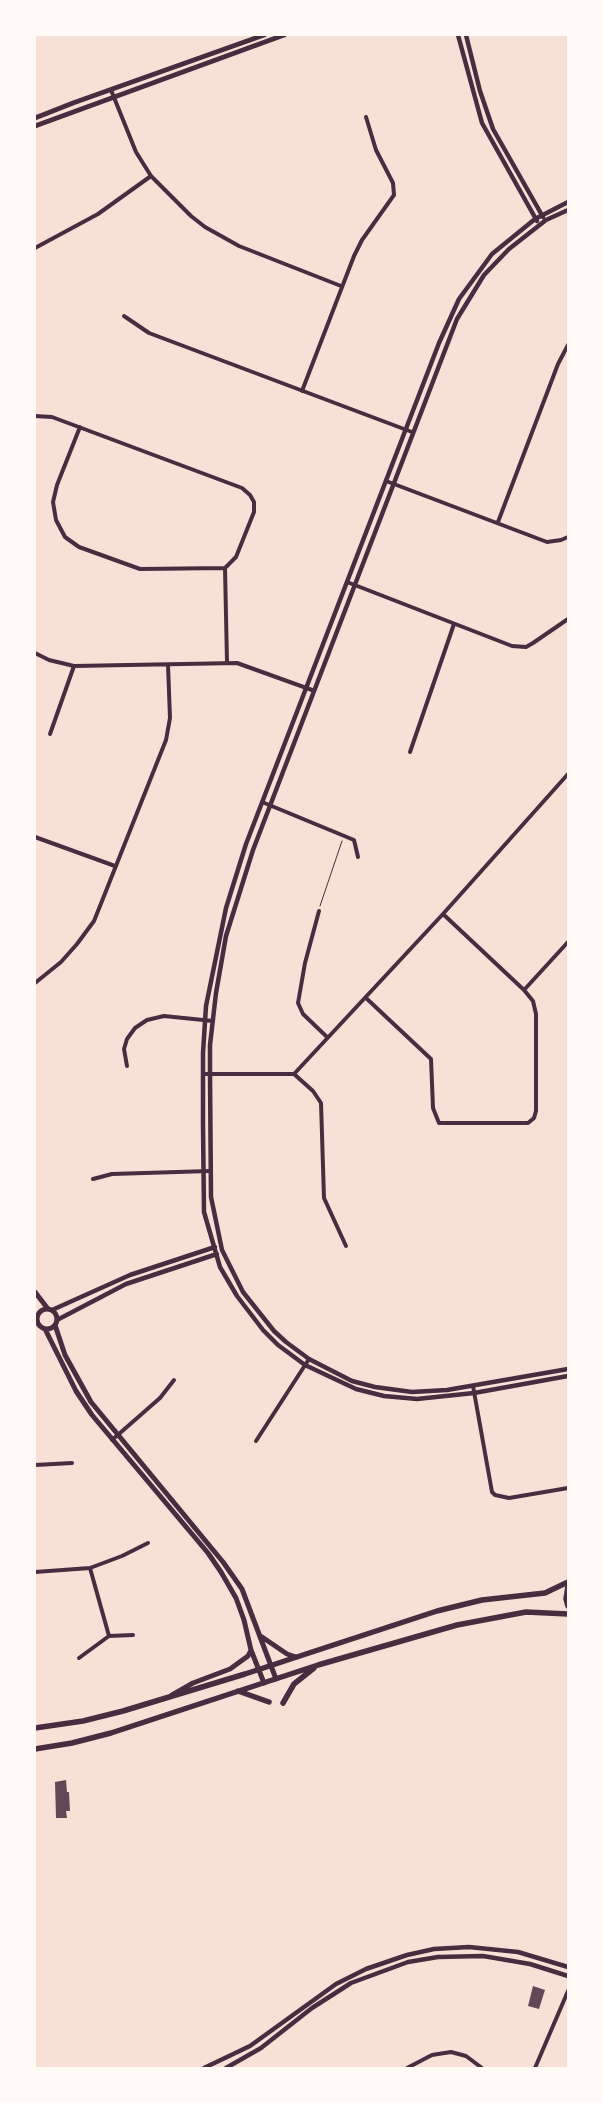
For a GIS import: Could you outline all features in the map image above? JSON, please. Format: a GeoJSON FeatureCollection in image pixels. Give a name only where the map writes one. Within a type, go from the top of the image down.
{"type":"FeatureCollection","features":[{"type":"Feature","properties":{"kind":"main road"},"geometry":{"type":"LineString","coordinates":[[35,118],[264,35]]}},
{"type":"Feature","properties":{"kind":"main road"},"geometry":{"type":"LineString","coordinates":[[35,126],[284,35]]}},
{"type":"Feature","properties":{"kind":"main road"},"geometry":{"type":"LineString","coordinates":[[35,1292],[50,1310],[75,1374],[91,1402],[231,1572],[242,1589],[276,1679]]}},
{"type":"Feature","properties":{"kind":"main road"},"geometry":{"type":"LineString","coordinates":[[50,1310],[41,1310],[36,1313],[38,1325],[45,1330],[76,1391],[112,1440],[202,1546],[221,1572],[244,1620],[251,1650],[264,1683]]}},
{"type":"Feature","properties":{"kind":"main road"},"geometry":{"type":"LineString","coordinates":[[45,1330],[56,1322]]}},
{"type":"Feature","properties":{"kind":"main road"},"geometry":{"type":"LineString","coordinates":[[35,1728],[103,1716],[163,1700],[437,1611],[482,1600],[545,1593],[568,1582]]}},
{"type":"Feature","properties":{"kind":"main road"},"geometry":{"type":"LineString","coordinates":[[568,1586],[566,1599],[568,1606]]}},
{"type":"Feature","properties":{"kind":"main road"},"geometry":{"type":"LineString","coordinates":[[35,1749],[102,1735],[318,1665],[490,1618],[536,1611],[568,1614]]}},
{"type":"Feature","properties":{"kind":"main road"},"geometry":{"type":"LineString","coordinates":[[261,1637],[296,1658]]}},
{"type":"Feature","properties":{"kind":"main road"},"geometry":{"type":"LineString","coordinates":[[163,1700],[193,1683],[230,1669],[248,1656],[251,1650]]}},
{"type":"Feature","properties":{"kind":"main road"},"geometry":{"type":"LineString","coordinates":[[283,1703],[294,1684],[318,1665]]}},
{"type":"Feature","properties":{"kind":"main road"},"geometry":{"type":"LineString","coordinates":[[237,1691],[269,1702]]}},
{"type":"Feature","properties":{"kind":"street"},"geometry":{"type":"LineString","coordinates":[[458,35],[482,123],[539,224]]}},
{"type":"Feature","properties":{"kind":"street"},"geometry":{"type":"LineString","coordinates":[[466,35],[480,91],[493,129],[546,220]]}},
{"type":"Feature","properties":{"kind":"street"},"geometry":{"type":"LineString","coordinates":[[111,90],[136,152],[151,176],[179,206],[216,234],[239,246],[341,286]]}},
{"type":"Feature","properties":{"kind":"street"},"geometry":{"type":"LineString","coordinates":[[302,391],[341,286],[362,240],[394,195],[393,183],[376,150],[366,117]]}},
{"type":"Feature","properties":{"kind":"street"},"geometry":{"type":"LineString","coordinates":[[35,248],[98,214],[151,176]]}},
{"type":"Feature","properties":{"kind":"street"},"geometry":{"type":"LineString","coordinates":[[568,202],[535,219],[492,254],[459,298],[439,343],[262,802],[226,908],[211,976],[205,1020],[203,1171],[204,1212],[216,1255],[228,1281],[248,1311],[278,1345],[305,1366],[339,1383],[384,1396],[431,1399],[568,1376]]}},
{"type":"Feature","properties":{"kind":"street"},"geometry":{"type":"LineString","coordinates":[[568,210],[539,224],[497,260],[484,275],[464,305],[412,432],[268,805],[226,936],[213,1021],[210,1074],[212,1206],[222,1249],[235,1279],[254,1308],[274,1331],[309,1359],[352,1381],[375,1387],[412,1392],[447,1390],[568,1369]]}},
{"type":"Feature","properties":{"kind":"street"},"geometry":{"type":"LineString","coordinates":[[124,316],[149,333],[412,432]]}},
{"type":"Feature","properties":{"kind":"street"},"geometry":{"type":"LineString","coordinates":[[498,522],[558,364],[568,346]]}},
{"type":"Feature","properties":{"kind":"street"},"geometry":{"type":"LineString","coordinates":[[35,416],[52,416],[242,488],[250,495],[254,502],[254,512],[236,557],[225,568],[140,569],[79,547],[65,537],[56,520],[53,502],[57,485],[80,427]]}},
{"type":"Feature","properties":{"kind":"street"},"geometry":{"type":"LineString","coordinates":[[386,481],[547,542],[568,537]]}},
{"type":"Feature","properties":{"kind":"street"},"geometry":{"type":"LineString","coordinates":[[225,568],[228,662]]}},
{"type":"Feature","properties":{"kind":"street"},"geometry":{"type":"LineString","coordinates":[[347,582],[519,647],[533,643],[568,619]]}},
{"type":"Feature","properties":{"kind":"street"},"geometry":{"type":"LineString","coordinates":[[410,752],[454,624]]}},
{"type":"Feature","properties":{"kind":"street"},"geometry":{"type":"LineString","coordinates":[[35,653],[74,666],[228,662],[248,667],[312,690]]}},
{"type":"Feature","properties":{"kind":"street"},"geometry":{"type":"LineString","coordinates":[[35,983],[61,962],[94,920],[166,740],[170,718],[168,665]]}},
{"type":"Feature","properties":{"kind":"street"},"geometry":{"type":"LineString","coordinates":[[50,734],[74,666]]}},
{"type":"Feature","properties":{"kind":"street"},"geometry":{"type":"LineString","coordinates":[[294,1074],[443,914],[568,774]]}},
{"type":"Feature","properties":{"kind":"street"},"geometry":{"type":"LineString","coordinates":[[262,802],[354,840],[358,857]]}},
{"type":"Feature","properties":{"kind":"street"},"geometry":{"type":"LineString","coordinates":[[35,837],[116,866]]}},
{"type":"Feature","properties":{"kind":"street"},"geometry":{"type":"LineString","coordinates":[[319,910],[305,963],[298,1003],[303,1014],[327,1037]]}},
{"type":"Feature","properties":{"kind":"street"},"geometry":{"type":"LineString","coordinates":[[366,998],[431,1059],[433,1108],[439,1123],[521,1125],[528,1123],[534,1118],[536,1105],[536,1009],[533,1000],[443,914]]}},
{"type":"Feature","properties":{"kind":"street"},"geometry":{"type":"LineString","coordinates":[[524,990],[568,942]]}},
{"type":"Feature","properties":{"kind":"street"},"geometry":{"type":"LineString","coordinates":[[127,1066],[124,1048],[127,1039],[134,1028],[147,1020],[164,1016],[213,1021]]}},
{"type":"Feature","properties":{"kind":"street"},"geometry":{"type":"LineString","coordinates":[[204,1074],[294,1074],[313,1092],[321,1103],[324,1198],[346,1246]]}},
{"type":"Feature","properties":{"kind":"street"},"geometry":{"type":"LineString","coordinates":[[93,1179],[112,1174],[210,1171]]}},
{"type":"Feature","properties":{"kind":"street"},"geometry":{"type":"LineString","coordinates":[[50,1310],[130,1275],[214,1248],[222,1249]]}},
{"type":"Feature","properties":{"kind":"street"},"geometry":{"type":"LineString","coordinates":[[56,1322],[126,1284],[216,1255],[222,1249]]}},
{"type":"Feature","properties":{"kind":"street"},"geometry":{"type":"LineString","coordinates":[[256,1441],[309,1359]]}},
{"type":"Feature","properties":{"kind":"street"},"geometry":{"type":"LineString","coordinates":[[112,1440],[160,1398],[174,1380]]}},
{"type":"Feature","properties":{"kind":"street"},"geometry":{"type":"LineString","coordinates":[[472,1386],[492,1492],[495,1495],[509,1498],[568,1488]]}},
{"type":"Feature","properties":{"kind":"street"},"geometry":{"type":"LineString","coordinates":[[35,1465],[72,1463]]}},
{"type":"Feature","properties":{"kind":"street"},"geometry":{"type":"LineString","coordinates":[[35,1572],[90,1568],[122,1556],[148,1543]]}},
{"type":"Feature","properties":{"kind":"street"},"geometry":{"type":"LineString","coordinates":[[90,1568],[109,1636]]}},
{"type":"Feature","properties":{"kind":"street"},"geometry":{"type":"LineString","coordinates":[[79,1658],[109,1636],[133,1635]]}},
{"type":"Feature","properties":{"kind":"street"},"geometry":{"type":"LineString","coordinates":[[204,2068],[250,2046],[336,1984],[366,1970],[407,1955],[434,1949],[469,1947],[518,1952],[568,1967]]}},
{"type":"Feature","properties":{"kind":"street"},"geometry":{"type":"LineString","coordinates":[[226,2068],[261,2048],[312,2008],[351,1983],[408,1962],[438,1957],[483,1956],[530,1964],[568,1976]]}},
{"type":"Feature","properties":{"kind":"street"},"geometry":{"type":"LineString","coordinates":[[535,2068],[568,1991]]}},
{"type":"Feature","properties":{"kind":"street"},"geometry":{"type":"LineString","coordinates":[[407,2068],[432,2055],[451,2052],[466,2056],[482,2068]]}},
{"type":"Feature","properties":{"kind":"path"},"geometry":{"type":"LineString","coordinates":[[319,910],[344,836]]}},
{"type":"Feature","properties":{"kind":"building"},"geometry":{"type":"Polygon","coordinates":[[[66,1780],[70,1811],[66,1811],[67,1818],[56,1818],[55,1782],[66,1780]]]}},
{"type":"Feature","properties":{"kind":"building"},"geometry":{"type":"Polygon","coordinates":[[[533,1986],[545,1990],[539,2009],[528,2006],[533,1986]]]}}]}
